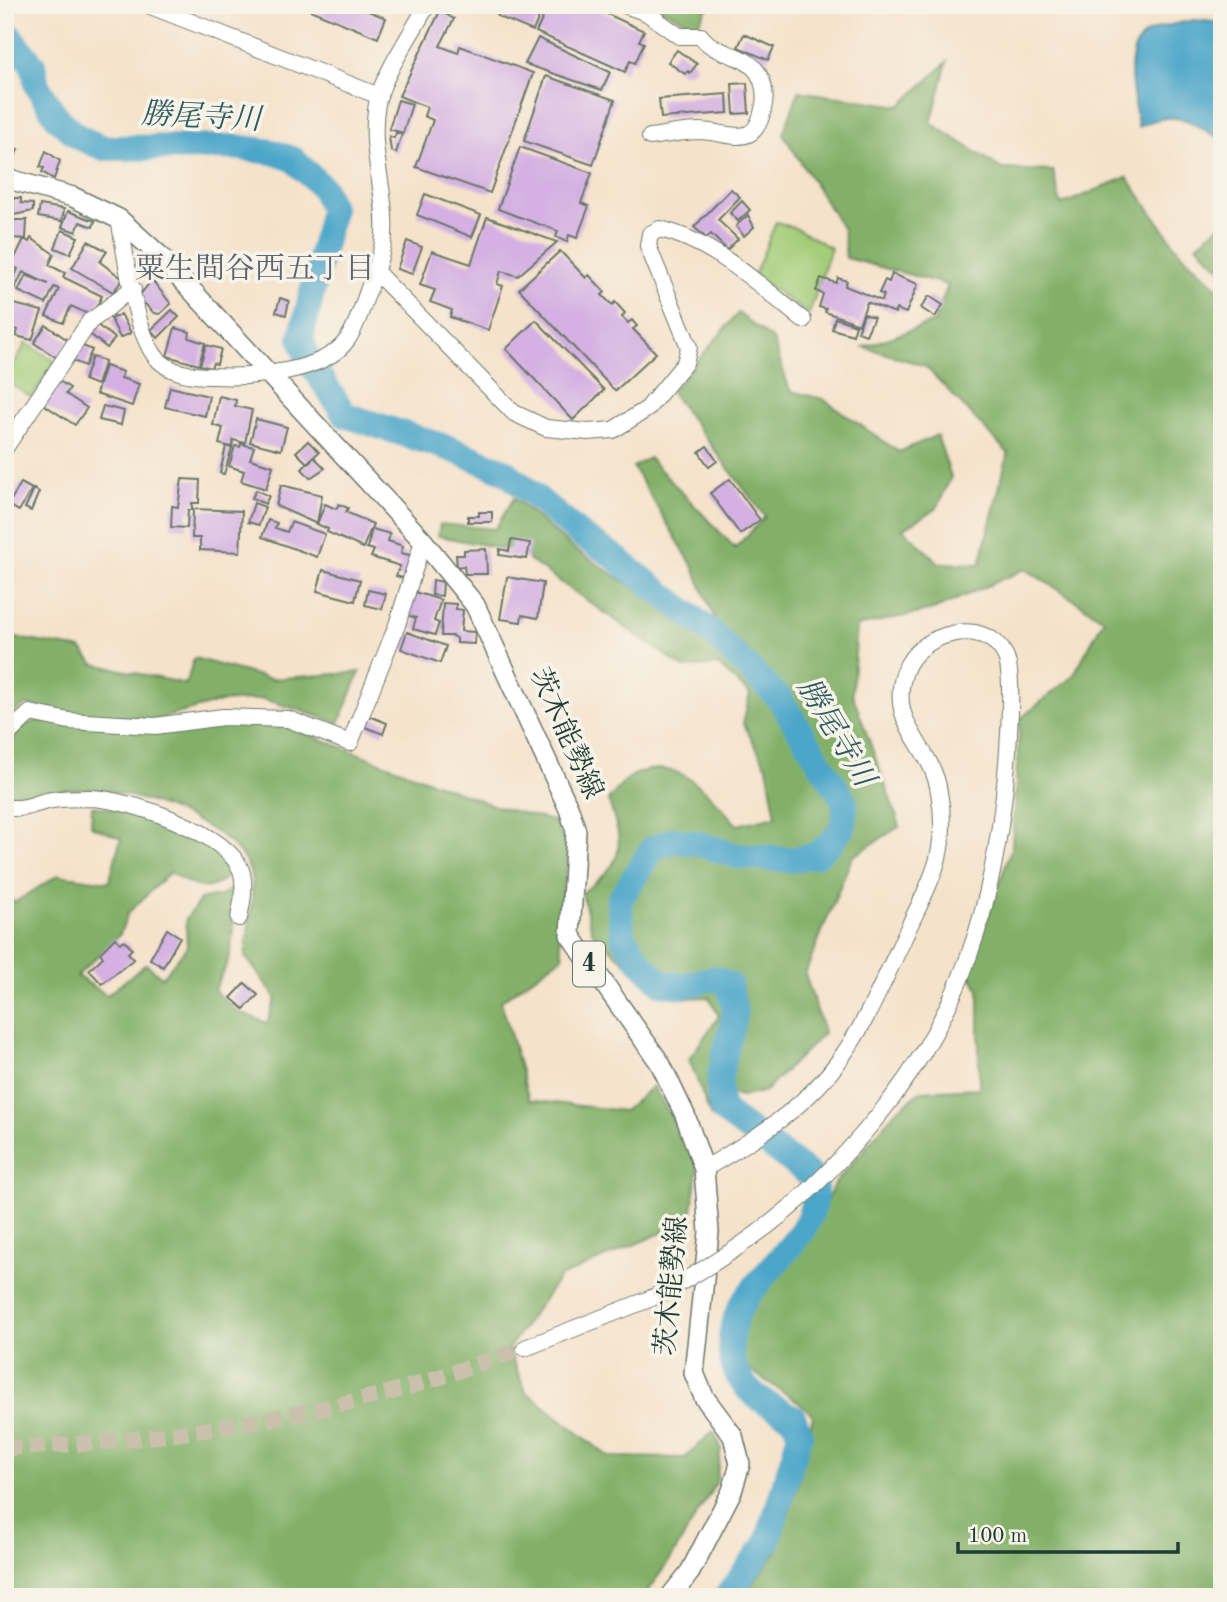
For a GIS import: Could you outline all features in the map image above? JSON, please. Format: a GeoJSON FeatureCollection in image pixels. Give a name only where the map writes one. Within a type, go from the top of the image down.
{"type":"FeatureCollection","features":[{"type":"Feature","properties":{"kind":"main road","name":"茨木能勢線"},"geometry":{"type":"LineString","coordinates":[[10,183],[73,197],[120,219],[160,256],[424,541],[475,606],[569,809],[576,831],[570,934],[660,1063],[685,1115],[704,1169],[709,1232],[694,1373],[704,1397],[733,1436],[740,1464],[732,1491],[690,1572],[670,1597]]}},
{"type":"Feature","properties":{"kind":"street"},"geometry":{"type":"LineString","coordinates":[[148,5],[174,10],[379,96]]}},
{"type":"Feature","properties":{"kind":"street"},"geometry":{"type":"LineString","coordinates":[[120,219],[146,340],[156,358],[175,371],[195,376],[238,377],[269,374],[296,368],[337,351],[348,339],[358,318],[384,237],[373,139],[379,96],[427,5]]}},
{"type":"Feature","properties":{"kind":"street"},"geometry":{"type":"LineString","coordinates":[[625,5],[647,13],[679,36],[701,36],[708,46],[754,67],[764,87],[760,122],[750,134],[740,138],[699,131],[650,136]]}},
{"type":"Feature","properties":{"kind":"street"},"geometry":{"type":"LineString","coordinates":[[375,271],[514,413],[546,428],[588,432],[612,430],[647,410],[685,363],[689,347],[648,246],[650,234],[660,229],[674,232],[737,268],[803,320]]}},
{"type":"Feature","properties":{"kind":"street"},"geometry":{"type":"LineString","coordinates":[[5,448],[90,321],[133,289]]}},
{"type":"Feature","properties":{"kind":"street"},"geometry":{"type":"LineString","coordinates":[[5,737],[30,713],[69,721],[155,726],[223,717],[288,719],[350,743],[397,625],[424,541]]}},
{"type":"Feature","properties":{"kind":"street"},"geometry":{"type":"LineString","coordinates":[[525,1348],[652,1298],[714,1266],[760,1234],[816,1186],[862,1137],[922,1058],[951,1002],[993,878],[1008,747],[1007,658],[997,642],[981,634],[958,632],[936,639],[919,649],[906,668],[900,710],[926,756],[939,789],[942,822],[938,858],[928,885],[858,1032],[836,1064],[794,1107],[767,1131],[704,1169]]}},
{"type":"Feature","properties":{"kind":"street"},"geometry":{"type":"LineString","coordinates":[[5,807],[20,811],[50,800],[92,798],[143,808],[179,822],[214,840],[240,869],[244,893],[239,918]]}},
{"type":"Feature","properties":{"kind":"green space"},"geometry":{"type":"Polygon","coordinates":[[[652,5],[709,5],[697,26],[652,5]]]}},
{"type":"Feature","properties":{"kind":"green space"},"geometry":{"type":"Polygon","coordinates":[[[947,62],[931,123],[1002,169],[1053,171],[1061,205],[1127,177],[1179,251],[1222,292],[1222,1597],[742,1597],[777,1551],[798,1483],[813,1415],[797,1401],[739,1363],[739,1341],[745,1312],[817,1226],[833,1186],[895,1112],[921,1091],[979,1088],[979,990],[969,973],[1012,846],[1020,719],[1073,676],[1104,619],[1025,569],[933,610],[857,626],[852,693],[900,826],[852,857],[805,974],[824,1033],[765,1091],[742,1097],[725,1091],[730,1056],[742,1017],[736,983],[716,973],[664,978],[644,958],[628,935],[627,902],[657,855],[674,847],[737,861],[790,868],[819,861],[848,829],[851,801],[789,696],[715,619],[694,568],[633,467],[649,458],[735,548],[765,517],[671,392],[738,313],[773,340],[790,391],[823,399],[899,452],[937,435],[951,477],[937,508],[903,529],[939,563],[980,564],[1008,453],[925,366],[864,347],[934,322],[948,285],[846,258],[843,229],[783,134],[799,91],[900,106],[947,62]]]}},
{"type":"Feature","properties":{"kind":"green space"},"geometry":{"type":"Polygon","coordinates":[[[776,222],[795,228],[831,248],[809,314],[754,276],[776,222]]]}},
{"type":"Feature","properties":{"kind":"green space"},"geometry":{"type":"Polygon","coordinates":[[[1222,224],[1222,270],[1197,245],[1222,224]]]}},
{"type":"Feature","properties":{"kind":"green space"},"geometry":{"type":"Polygon","coordinates":[[[26,343],[55,361],[32,397],[5,381],[26,343]]]}},
{"type":"Feature","properties":{"kind":"green space"},"geometry":{"type":"Polygon","coordinates":[[[514,498],[573,548],[704,634],[774,700],[839,801],[839,821],[815,851],[789,855],[740,853],[703,840],[673,836],[650,845],[616,898],[621,938],[638,966],[627,964],[592,932],[582,893],[606,872],[618,853],[617,831],[608,800],[632,776],[649,770],[664,769],[692,780],[716,801],[737,825],[776,816],[767,767],[743,723],[750,694],[718,665],[684,668],[529,560],[521,544],[504,549],[438,536],[440,524],[495,529],[514,498]]]}},
{"type":"Feature","properties":{"kind":"green space"},"geometry":{"type":"Polygon","coordinates":[[[5,636],[81,649],[94,664],[186,684],[194,658],[271,679],[360,672],[339,723],[264,699],[220,702],[154,720],[72,713],[25,705],[5,720],[5,636]]]}},
{"type":"Feature","properties":{"kind":"green space"},"geometry":{"type":"Polygon","coordinates":[[[35,721],[223,722],[289,727],[495,806],[553,821],[569,850],[557,928],[563,956],[501,1001],[529,1100],[624,1111],[653,1086],[698,1162],[691,1220],[560,1277],[508,1349],[526,1392],[609,1457],[685,1458],[713,1431],[721,1447],[716,1483],[670,1560],[643,1597],[5,1597],[5,891],[14,903],[58,875],[109,882],[121,838],[91,826],[92,806],[140,813],[210,845],[234,869],[218,884],[210,887],[188,883],[170,872],[128,913],[120,934],[77,976],[107,995],[146,964],[162,977],[187,947],[186,919],[201,899],[220,896],[233,888],[230,954],[214,990],[236,1011],[267,1023],[276,998],[245,956],[252,897],[251,874],[237,850],[221,836],[177,812],[107,791],[61,790],[21,801],[5,800],[5,749],[25,725],[35,721]]]}},
{"type":"Feature","properties":{"kind":"green space"},"geometry":{"type":"Polygon","coordinates":[[[713,983],[724,990],[729,1015],[716,1077],[719,1113],[711,1117],[689,1059],[719,1016],[709,997],[686,998],[689,990],[713,983]]]}},
{"type":"Feature","properties":{"kind":"water"},"geometry":{"type":"Polygon","coordinates":[[[1194,20],[1222,23],[1222,132],[1217,137],[1178,118],[1160,119],[1138,127],[1131,74],[1135,48],[1142,38],[1152,31],[1194,20]]]}},
{"type":"Feature","properties":{"kind":"building"},"geometry":{"type":"Polygon","coordinates":[[[298,5],[353,5],[386,18],[378,38],[298,5]]]}},
{"type":"Feature","properties":{"kind":"building"},"geometry":{"type":"Polygon","coordinates":[[[502,5],[544,5],[533,31],[497,16],[502,5]]]}},
{"type":"Feature","properties":{"kind":"building"},"geometry":{"type":"Polygon","coordinates":[[[549,5],[588,5],[644,31],[639,41],[644,43],[635,63],[630,61],[625,72],[536,32],[549,5]]]}},
{"type":"Feature","properties":{"kind":"building"},"geometry":{"type":"Polygon","coordinates":[[[440,11],[454,19],[440,46],[458,53],[460,46],[533,73],[490,193],[416,167],[433,120],[424,116],[427,107],[399,96],[440,11]]]}},
{"type":"Feature","properties":{"kind":"building"},"geometry":{"type":"Polygon","coordinates":[[[744,34],[774,47],[768,60],[738,47],[744,34]]]}},
{"type":"Feature","properties":{"kind":"building"},"geometry":{"type":"Polygon","coordinates":[[[538,38],[610,72],[602,90],[525,64],[538,38]]]}},
{"type":"Feature","properties":{"kind":"building"},"geometry":{"type":"Polygon","coordinates":[[[677,50],[697,64],[690,73],[688,71],[685,74],[668,62],[677,50]]]}},
{"type":"Feature","properties":{"kind":"building"},"geometry":{"type":"Polygon","coordinates":[[[546,76],[615,100],[593,165],[524,141],[546,76]]]}},
{"type":"Feature","properties":{"kind":"building"},"geometry":{"type":"Polygon","coordinates":[[[747,83],[749,113],[734,114],[732,84],[747,83]]]}},
{"type":"Feature","properties":{"kind":"building"},"geometry":{"type":"Polygon","coordinates":[[[727,94],[728,113],[661,118],[659,99],[727,94]]]}},
{"type":"Feature","properties":{"kind":"building"},"geometry":{"type":"Polygon","coordinates":[[[398,100],[412,104],[403,133],[389,129],[398,100]]]}},
{"type":"Feature","properties":{"kind":"building"},"geometry":{"type":"Polygon","coordinates":[[[396,133],[402,134],[396,153],[391,151],[389,136],[394,138],[396,133]]]}},
{"type":"Feature","properties":{"kind":"building"},"geometry":{"type":"Polygon","coordinates":[[[5,144],[18,149],[10,169],[5,167],[5,144]]]}},
{"type":"Feature","properties":{"kind":"building"},"geometry":{"type":"Polygon","coordinates":[[[520,147],[592,173],[581,203],[589,206],[577,238],[569,235],[567,242],[556,237],[558,231],[498,209],[520,147]]]}},
{"type":"Feature","properties":{"kind":"building"},"geometry":{"type":"Polygon","coordinates":[[[46,151],[60,161],[54,179],[42,172],[44,168],[40,167],[46,151]]]}},
{"type":"Feature","properties":{"kind":"building"},"geometry":{"type":"Polygon","coordinates":[[[731,189],[740,197],[718,220],[738,239],[727,250],[711,234],[706,238],[694,227],[731,189]]]}},
{"type":"Feature","properties":{"kind":"building"},"geometry":{"type":"Polygon","coordinates":[[[425,194],[481,215],[472,237],[417,215],[425,194]]]}},
{"type":"Feature","properties":{"kind":"building"},"geometry":{"type":"Polygon","coordinates":[[[14,198],[21,198],[21,203],[33,204],[33,211],[14,215],[14,198]]]}},
{"type":"Feature","properties":{"kind":"building"},"geometry":{"type":"Polygon","coordinates":[[[742,201],[750,210],[738,221],[730,213],[742,201]]]}},
{"type":"Feature","properties":{"kind":"building"},"geometry":{"type":"Polygon","coordinates":[[[40,205],[64,209],[62,221],[38,217],[40,205]]]}},
{"type":"Feature","properties":{"kind":"building"},"geometry":{"type":"Polygon","coordinates":[[[68,211],[95,221],[93,227],[80,222],[76,232],[62,227],[68,211]]]}},
{"type":"Feature","properties":{"kind":"building"},"geometry":{"type":"Polygon","coordinates":[[[748,215],[754,227],[744,236],[736,226],[748,215]]]}},
{"type":"Feature","properties":{"kind":"building"},"geometry":{"type":"Polygon","coordinates":[[[487,217],[557,242],[518,276],[501,271],[497,284],[503,286],[488,330],[450,317],[452,310],[430,302],[435,290],[420,285],[432,251],[471,264],[487,217]]]}},
{"type":"Feature","properties":{"kind":"building"},"geometry":{"type":"Polygon","coordinates":[[[14,220],[27,220],[26,239],[13,238],[14,220]]]}},
{"type":"Feature","properties":{"kind":"building"},"geometry":{"type":"Polygon","coordinates":[[[62,230],[78,237],[70,254],[55,248],[62,230]]]}},
{"type":"Feature","properties":{"kind":"building"},"geometry":{"type":"Polygon","coordinates":[[[31,238],[54,254],[49,265],[65,273],[63,277],[102,296],[92,316],[71,306],[63,323],[46,316],[59,289],[54,287],[46,304],[18,291],[26,275],[48,284],[23,272],[15,288],[10,286],[18,269],[11,266],[24,239],[29,242],[31,238]]]}},
{"type":"Feature","properties":{"kind":"building"},"geometry":{"type":"Polygon","coordinates":[[[88,241],[107,251],[100,262],[123,279],[113,292],[72,268],[88,241]]]}},
{"type":"Feature","properties":{"kind":"building"},"geometry":{"type":"Polygon","coordinates":[[[407,241],[422,247],[412,274],[397,269],[407,241]]]}},
{"type":"Feature","properties":{"kind":"building"},"geometry":{"type":"Polygon","coordinates":[[[560,251],[586,278],[589,275],[605,292],[602,295],[612,305],[615,302],[625,313],[622,317],[628,323],[632,320],[637,326],[633,329],[656,353],[615,391],[519,289],[560,251]]]}},
{"type":"Feature","properties":{"kind":"building"},"geometry":{"type":"Polygon","coordinates":[[[892,274],[918,284],[906,313],[896,309],[895,313],[867,302],[859,324],[825,312],[826,309],[819,307],[823,294],[816,291],[821,278],[836,283],[838,278],[847,281],[845,286],[882,301],[884,295],[879,293],[885,280],[889,282],[892,274]]]}},
{"type":"Feature","properties":{"kind":"building"},"geometry":{"type":"Polygon","coordinates":[[[152,280],[171,304],[160,314],[154,313],[138,297],[152,280]]]}},
{"type":"Feature","properties":{"kind":"building"},"geometry":{"type":"Polygon","coordinates":[[[929,296],[943,305],[935,317],[921,308],[929,296]]]}},
{"type":"Feature","properties":{"kind":"building"},"geometry":{"type":"Polygon","coordinates":[[[280,298],[289,301],[286,315],[276,312],[280,298]]]}},
{"type":"Feature","properties":{"kind":"building"},"geometry":{"type":"Polygon","coordinates":[[[14,304],[42,311],[32,340],[16,336],[18,330],[8,327],[14,304]]]}},
{"type":"Feature","properties":{"kind":"building"},"geometry":{"type":"Polygon","coordinates":[[[172,310],[179,317],[158,338],[151,330],[172,310]]]}},
{"type":"Feature","properties":{"kind":"building"},"geometry":{"type":"Polygon","coordinates":[[[121,314],[131,333],[120,338],[111,319],[121,314]]]}},
{"type":"Feature","properties":{"kind":"building"},"geometry":{"type":"Polygon","coordinates":[[[864,314],[874,317],[866,335],[858,332],[864,314]]]}},
{"type":"Feature","properties":{"kind":"building"},"geometry":{"type":"Polygon","coordinates":[[[835,318],[856,325],[853,335],[832,329],[835,318]]]}},
{"type":"Feature","properties":{"kind":"building"},"geometry":{"type":"Polygon","coordinates":[[[536,320],[604,390],[573,420],[506,349],[536,320]]]}},
{"type":"Feature","properties":{"kind":"building"},"geometry":{"type":"Polygon","coordinates":[[[46,325],[69,341],[57,358],[34,343],[46,325]]]}},
{"type":"Feature","properties":{"kind":"building"},"geometry":{"type":"Polygon","coordinates":[[[97,325],[115,338],[107,348],[90,334],[97,325]]]}},
{"type":"Feature","properties":{"kind":"building"},"geometry":{"type":"Polygon","coordinates":[[[175,328],[190,332],[189,338],[205,343],[199,365],[167,356],[175,328]]]}},
{"type":"Feature","properties":{"kind":"building"},"geometry":{"type":"Polygon","coordinates":[[[81,345],[92,350],[85,366],[73,361],[81,345]]]}},
{"type":"Feature","properties":{"kind":"building"},"geometry":{"type":"Polygon","coordinates":[[[206,345],[221,349],[217,364],[213,363],[211,368],[200,365],[206,345]]]}},
{"type":"Feature","properties":{"kind":"building"},"geometry":{"type":"Polygon","coordinates":[[[92,357],[105,361],[97,385],[84,380],[92,357]]]}},
{"type":"Feature","properties":{"kind":"building"},"geometry":{"type":"Polygon","coordinates":[[[105,366],[123,372],[121,378],[139,384],[132,406],[96,394],[105,366]]]}},
{"type":"Feature","properties":{"kind":"building"},"geometry":{"type":"Polygon","coordinates":[[[56,379],[70,388],[66,394],[87,408],[75,425],[40,402],[56,379]]]}},
{"type":"Feature","properties":{"kind":"building"},"geometry":{"type":"Polygon","coordinates":[[[170,387],[209,396],[205,416],[165,407],[170,387]]]}},
{"type":"Feature","properties":{"kind":"building"},"geometry":{"type":"Polygon","coordinates":[[[219,396],[236,400],[235,406],[252,410],[245,443],[233,440],[232,447],[219,444],[223,428],[213,425],[219,396]]]}},
{"type":"Feature","properties":{"kind":"building"},"geometry":{"type":"Polygon","coordinates":[[[103,406],[124,411],[121,425],[99,420],[103,406]]]}},
{"type":"Feature","properties":{"kind":"building"},"geometry":{"type":"Polygon","coordinates":[[[256,419],[287,427],[281,450],[250,442],[256,419]]]}},
{"type":"Feature","properties":{"kind":"building"},"geometry":{"type":"Polygon","coordinates":[[[308,441],[319,452],[307,463],[296,452],[308,441]]]}},
{"type":"Feature","properties":{"kind":"building"},"geometry":{"type":"Polygon","coordinates":[[[241,444],[254,447],[250,459],[273,466],[266,489],[241,481],[244,471],[229,466],[235,446],[240,447],[241,444]]]}},
{"type":"Feature","properties":{"kind":"building"},"geometry":{"type":"Polygon","coordinates":[[[226,446],[232,448],[224,474],[220,473],[226,446]]]}},
{"type":"Feature","properties":{"kind":"building"},"geometry":{"type":"Polygon","coordinates":[[[707,446],[717,461],[709,467],[699,452],[707,446]]]}},
{"type":"Feature","properties":{"kind":"building"},"geometry":{"type":"Polygon","coordinates":[[[314,457],[325,468],[310,478],[302,469],[314,457]]]}},
{"type":"Feature","properties":{"kind":"building"},"geometry":{"type":"Polygon","coordinates":[[[182,479],[200,480],[199,503],[192,503],[192,510],[188,510],[187,528],[171,527],[172,506],[178,507],[182,479]]]}},
{"type":"Feature","properties":{"kind":"building"},"geometry":{"type":"Polygon","coordinates":[[[730,479],[760,520],[740,534],[710,493],[730,479]]]}},
{"type":"Feature","properties":{"kind":"building"},"geometry":{"type":"Polygon","coordinates":[[[21,483],[32,489],[19,511],[8,505],[21,483]]]}},
{"type":"Feature","properties":{"kind":"building"},"geometry":{"type":"Polygon","coordinates":[[[281,485],[322,495],[317,524],[276,506],[281,485]]]}},
{"type":"Feature","properties":{"kind":"building"},"geometry":{"type":"Polygon","coordinates":[[[34,489],[39,492],[31,511],[25,508],[34,489]]]}},
{"type":"Feature","properties":{"kind":"building"},"geometry":{"type":"Polygon","coordinates":[[[256,490],[269,496],[265,504],[252,498],[256,490]]]}},
{"type":"Feature","properties":{"kind":"building"},"geometry":{"type":"Polygon","coordinates":[[[254,503],[265,507],[259,525],[248,522],[254,503]]]}},
{"type":"Feature","properties":{"kind":"building"},"geometry":{"type":"Polygon","coordinates":[[[325,504],[336,509],[339,504],[348,508],[346,512],[373,524],[363,548],[327,532],[328,529],[317,524],[325,504]]]}},
{"type":"Feature","properties":{"kind":"building"},"geometry":{"type":"Polygon","coordinates":[[[193,509],[242,511],[240,552],[200,550],[200,538],[192,538],[193,509]]]}},
{"type":"Feature","properties":{"kind":"building"},"geometry":{"type":"Polygon","coordinates":[[[479,512],[492,512],[492,522],[468,522],[468,516],[479,516],[479,512]]]}},
{"type":"Feature","properties":{"kind":"building"},"geometry":{"type":"Polygon","coordinates":[[[268,520],[277,523],[275,528],[287,532],[291,522],[325,534],[317,557],[262,537],[268,520]]]}},
{"type":"Feature","properties":{"kind":"building"},"geometry":{"type":"Polygon","coordinates":[[[372,529],[390,534],[388,541],[403,546],[401,553],[413,556],[406,579],[396,576],[400,566],[371,557],[374,550],[367,548],[372,529]]]}},
{"type":"Feature","properties":{"kind":"building"},"geometry":{"type":"Polygon","coordinates":[[[511,540],[530,543],[527,559],[499,555],[500,549],[509,551],[511,540]]]}},
{"type":"Feature","properties":{"kind":"building"},"geometry":{"type":"Polygon","coordinates":[[[486,549],[487,574],[465,574],[464,566],[457,567],[456,555],[464,555],[464,550],[486,549]]]}},
{"type":"Feature","properties":{"kind":"building"},"geometry":{"type":"Polygon","coordinates":[[[323,570],[360,580],[355,601],[317,591],[323,570]]]}},
{"type":"Feature","properties":{"kind":"building"},"geometry":{"type":"Polygon","coordinates":[[[507,577],[543,583],[538,618],[522,615],[521,622],[500,619],[507,577]]]}},
{"type":"Feature","properties":{"kind":"building"},"geometry":{"type":"Polygon","coordinates":[[[433,580],[443,582],[442,596],[432,595],[433,580]]]}},
{"type":"Feature","properties":{"kind":"building"},"geometry":{"type":"Polygon","coordinates":[[[368,590],[386,594],[382,609],[365,605],[368,590]]]}},
{"type":"Feature","properties":{"kind":"building"},"geometry":{"type":"Polygon","coordinates":[[[411,591],[441,600],[434,621],[439,623],[435,635],[413,629],[416,618],[404,614],[411,591]]]}},
{"type":"Feature","properties":{"kind":"building"},"geometry":{"type":"Polygon","coordinates":[[[443,603],[456,604],[456,609],[463,610],[461,631],[475,632],[474,644],[457,643],[457,639],[452,636],[441,636],[443,603]]]}},
{"type":"Feature","properties":{"kind":"building"},"geometry":{"type":"Polygon","coordinates":[[[407,632],[446,646],[440,663],[401,649],[407,632]]]}},
{"type":"Feature","properties":{"kind":"building"},"geometry":{"type":"Polygon","coordinates":[[[369,716],[387,723],[383,734],[365,727],[369,716]]]}},
{"type":"Feature","properties":{"kind":"building"},"geometry":{"type":"Polygon","coordinates":[[[167,929],[180,937],[163,967],[150,959],[167,929]]]}},
{"type":"Feature","properties":{"kind":"building"},"geometry":{"type":"Polygon","coordinates":[[[115,938],[120,943],[124,940],[132,949],[128,953],[134,959],[102,984],[89,970],[103,957],[100,953],[115,938]]]}},
{"type":"Feature","properties":{"kind":"building"},"geometry":{"type":"Polygon","coordinates":[[[245,983],[258,995],[244,1009],[231,998],[245,983]]]}},
{"type":"Feature","properties":{"kind":"waterway","name":"勝尾寺川"},"geometry":{"type":"LineString","coordinates":[[5,30],[33,65],[37,86],[58,119],[80,138],[104,148],[234,147],[272,152],[293,159],[323,188],[332,210],[301,338],[308,359],[345,415],[451,449],[506,472],[582,536],[612,555],[710,631],[779,698],[845,802],[844,825],[833,840],[816,855],[790,860],[737,856],[700,844],[673,840],[652,849],[619,901],[623,937],[641,963],[661,983],[683,986],[714,978],[729,985],[734,1014],[720,1076],[723,1111],[814,1178],[814,1203],[806,1225],[743,1303],[733,1325],[733,1363],[743,1384],[770,1406],[793,1417],[800,1434],[767,1543],[726,1597]]}},
{"type":"Feature","properties":{"kind":"tunnel"},"geometry":{"type":"LineString","coordinates":[[5,1448],[148,1437],[290,1415],[401,1389],[525,1348]]}},
{"type":"Feature","properties":{"kind":"district","name":"粟生間谷西五丁目"},"geometry":{"type":"Point","coordinates":[255,270]}}]}
